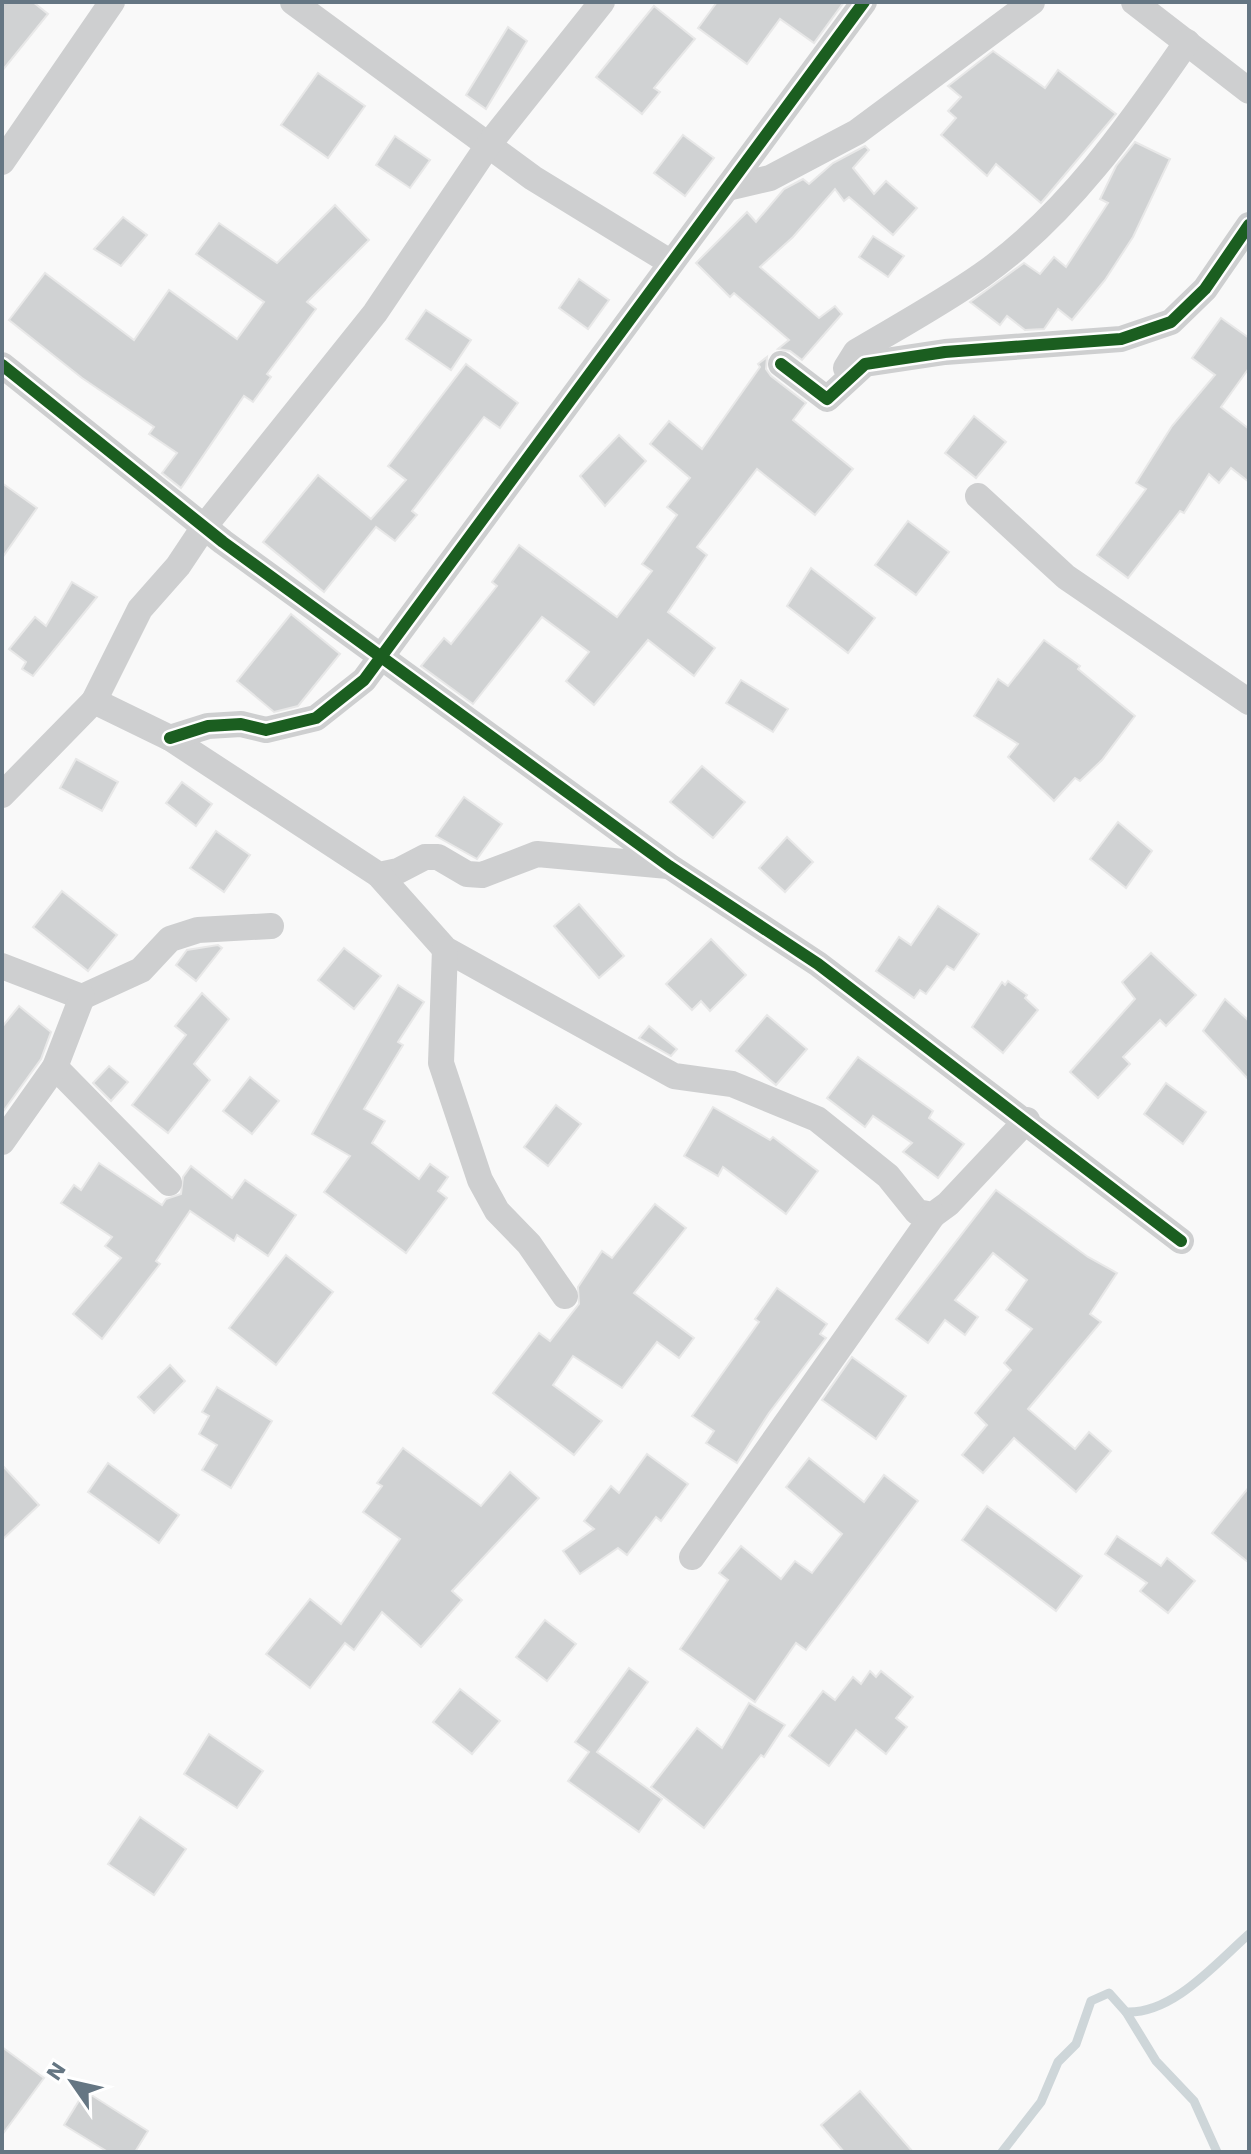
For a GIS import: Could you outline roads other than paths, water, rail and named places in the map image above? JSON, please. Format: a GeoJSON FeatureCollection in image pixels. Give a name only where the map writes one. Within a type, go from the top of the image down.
{"type":"FeatureCollection","features":[{"type":"Feature","properties":{"kind":"street"},"geometry":{"type":"LineString","coordinates":[[2,162],[112,2]]}},
{"type":"Feature","properties":{"kind":"street"},"geometry":{"type":"LineString","coordinates":[[293,2],[375,66],[533,178],[670,262]]}},
{"type":"Feature","properties":{"kind":"street"},"geometry":{"type":"LineString","coordinates":[[2,795],[94,701],[140,609],[178,566],[204,527],[375,313],[489,144],[602,2]]}},
{"type":"Feature","properties":{"kind":"street"},"geometry":{"type":"LineString","coordinates":[[170,738],[208,726],[241,724],[266,730],[316,718],[364,680],[385,657],[670,262],[864,2]]}},
{"type":"Feature","properties":{"kind":"street"},"geometry":{"type":"LineString","coordinates":[[727,188],[770,178],[857,132],[1032,2]]}},
{"type":"Feature","properties":{"kind":"street"},"geometry":{"type":"LineString","coordinates":[[1134,2],[1249,91]]}},
{"type":"Feature","properties":{"kind":"street"},"geometry":{"type":"LineString","coordinates":[[827,399],[856,352],[983,274],[1060,206],[1125,130],[1187,42]]}},
{"type":"Feature","properties":{"kind":"street"},"geometry":{"type":"LineString","coordinates":[[827,399],[865,364],[945,352],[1121,339],[1171,322],[1205,289],[1249,225]]}},
{"type":"Feature","properties":{"kind":"street"},"geometry":{"type":"LineString","coordinates":[[781,364],[827,399]]}},
{"type":"Feature","properties":{"kind":"street"},"geometry":{"type":"LineString","coordinates":[[2,365],[204,527],[669,866],[818,964],[1027,1120],[1181,1241]]}},
{"type":"Feature","properties":{"kind":"street"},"geometry":{"type":"LineString","coordinates":[[978,496],[1066,577],[1249,702]]}},
{"type":"Feature","properties":{"kind":"street"},"geometry":{"type":"LineString","coordinates":[[94,701],[170,738],[379,875],[445,949],[674,1076],[732,1084],[817,1119],[888,1176],[917,1212],[933,1215]]}},
{"type":"Feature","properties":{"kind":"street"},"geometry":{"type":"LineString","coordinates":[[379,875],[398,871],[425,857],[438,857],[467,874],[482,875],[537,854],[669,866]]}},
{"type":"Feature","properties":{"kind":"street"},"geometry":{"type":"LineString","coordinates":[[2,1142],[55,1067],[82,997],[141,970],[170,939],[198,930],[271,926]]}},
{"type":"Feature","properties":{"kind":"street"},"geometry":{"type":"LineString","coordinates":[[445,949],[441,1063],[480,1180],[497,1211],[529,1244],[565,1296]]}},
{"type":"Feature","properties":{"kind":"street"},"geometry":{"type":"LineString","coordinates":[[2,966],[82,997]]}},
{"type":"Feature","properties":{"kind":"street"},"geometry":{"type":"LineString","coordinates":[[55,1067],[169,1183]]}},
{"type":"Feature","properties":{"kind":"street"},"geometry":{"type":"LineString","coordinates":[[692,1557],[933,1215],[948,1204],[1027,1120]]}},
{"type":"Feature","properties":{"kind":"waterway"},"geometry":{"type":"LineString","coordinates":[[1002,2152],[1041,2102],[1058,2062],[1076,2044],[1091,2001],[1109,1993],[1126,2012],[1160,2005],[1192,1985],[1249,1934]]}},
{"type":"Feature","properties":{"kind":"waterway"},"geometry":{"type":"LineString","coordinates":[[1126,2012],[1156,2061],[1194,2101],[1217,2152]]}}]}
